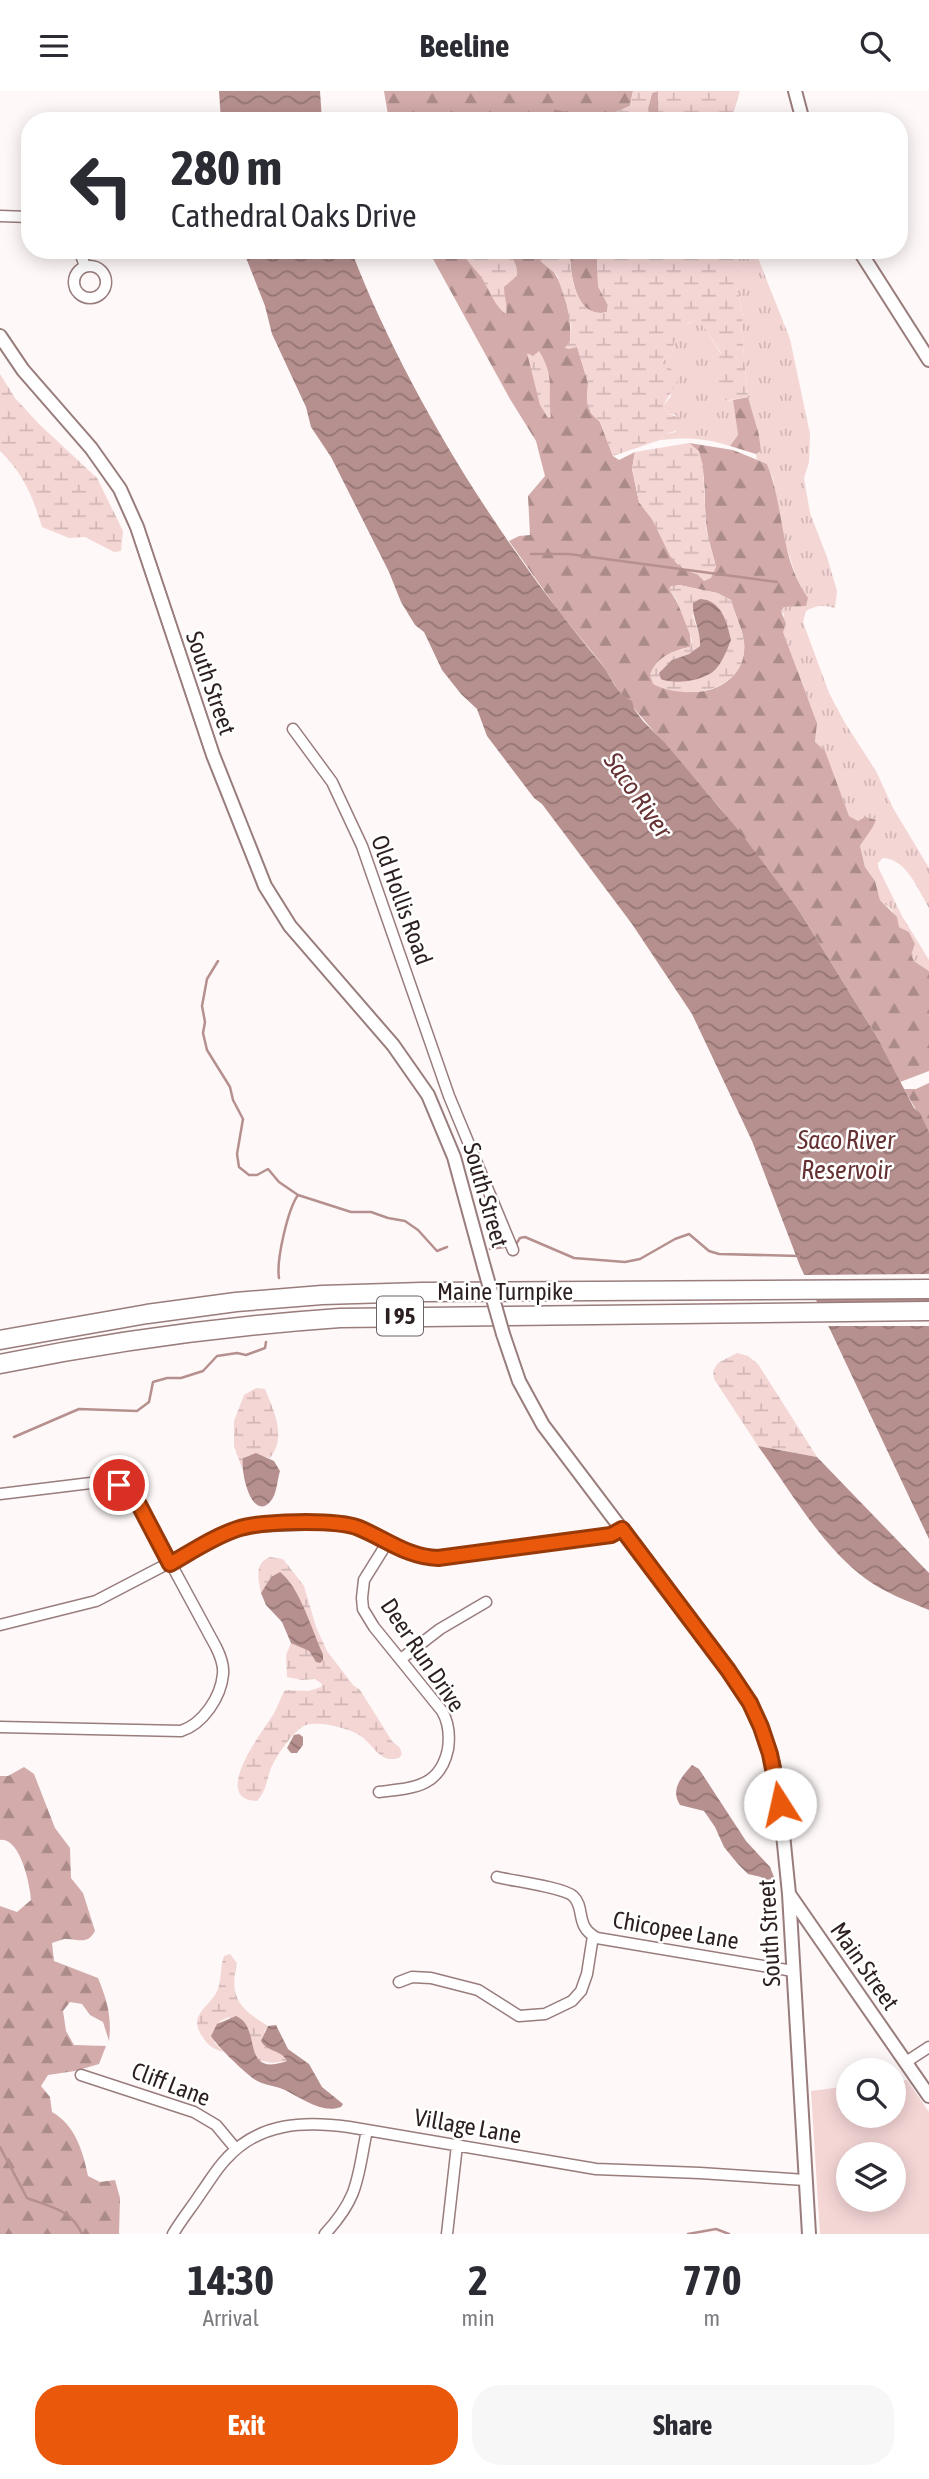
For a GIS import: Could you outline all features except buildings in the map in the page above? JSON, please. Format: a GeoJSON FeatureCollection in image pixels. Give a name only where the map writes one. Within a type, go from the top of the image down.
{"type":"FeatureCollection","features":[{"type":"Feature","properties":{"kind":"highway","name":"Maine Turnpike"},"geometry":{"type":"LineString","coordinates":[[0,1341],[147,1314],[236,1302],[322,1295],[929,1289]]}},
{"type":"Feature","properties":{"kind":"highway","name":"Maine Turnpike"},"geometry":{"type":"LineString","coordinates":[[0,1364],[161,1335],[340,1318],[929,1311]]}},
{"type":"Feature","properties":{"kind":"street"},"geometry":{"type":"LineString","coordinates":[[795,91],[801,112]]}},
{"type":"Feature","properties":{"kind":"street"},"geometry":{"type":"LineString","coordinates":[[0,216],[21,217]]}},
{"type":"Feature","properties":{"kind":"street"},"geometry":{"type":"LineString","coordinates":[[82,259],[85,266]]}},
{"type":"Feature","properties":{"kind":"street"},"geometry":{"type":"LineString","coordinates":[[865,259],[929,360]]}},
{"type":"Feature","properties":{"kind":"street","name":"South Street"},"geometry":{"type":"LineString","coordinates":[[0,336],[23,370],[108,470],[124,497],[137,527],[213,755],[275,905],[400,1055],[433,1105],[454,1157],[503,1334],[519,1381],[534,1410],[556,1443],[728,1670],[754,1711],[768,1745],[777,1783],[789,1894],[808,2234]]}},
{"type":"Feature","properties":{"kind":"street","name":"Old Hollis Road"},"geometry":{"type":"LineString","coordinates":[[293,729],[328,775],[362,846],[449,1096],[513,1249]]}},
{"type":"Feature","properties":{"kind":"street"},"geometry":{"type":"LineString","coordinates":[[433,1105],[449,1096]]}},
{"type":"Feature","properties":{"kind":"street"},"geometry":{"type":"LineString","coordinates":[[0,1494],[99,1482],[119,1485],[137,1501],[216,1647],[223,1665],[218,1690],[207,1712],[198,1722],[186,1729],[174,1732],[0,1727]]}},
{"type":"Feature","properties":{"kind":"street"},"geometry":{"type":"LineString","coordinates":[[0,1625],[96,1601],[229,1532],[252,1526],[343,1523],[422,1557],[445,1557],[611,1535],[622,1529]]}},
{"type":"Feature","properties":{"kind":"street","name":"Deer Run Drive"},"geometry":{"type":"LineString","coordinates":[[379,1792],[417,1787],[426,1783],[439,1771],[448,1747],[448,1726],[442,1711],[368,1619],[362,1604],[364,1580],[387,1543]]}},
{"type":"Feature","properties":{"kind":"street"},"geometry":{"type":"LineString","coordinates":[[401,1659],[440,1629],[486,1602]]}},
{"type":"Feature","properties":{"kind":"street","name":"Chicopee Lane"},"geometry":{"type":"LineString","coordinates":[[497,1877],[569,1894],[578,1903],[583,1927],[593,1936],[793,1971]]}},
{"type":"Feature","properties":{"kind":"street","name":"Main Street"},"geometry":{"type":"LineString","coordinates":[[789,1894],[903,2058]]}},
{"type":"Feature","properties":{"kind":"street"},"geometry":{"type":"LineString","coordinates":[[399,1982],[412,1977],[431,1978],[478,1990],[519,2016],[545,2014],[572,2001],[581,1991],[587,1974],[593,1936]]}},
{"type":"Feature","properties":{"kind":"street"},"geometry":{"type":"LineString","coordinates":[[906,2062],[929,2047]]}},
{"type":"Feature","properties":{"kind":"street","name":"Main Street"},"geometry":{"type":"LineString","coordinates":[[906,2062],[929,2096]]}},
{"type":"Feature","properties":{"kind":"street","name":"Cliff Lane"},"geometry":{"type":"LineString","coordinates":[[81,2075],[194,2112],[216,2125],[236,2149]]}},
{"type":"Feature","properties":{"kind":"street","name":"Village Lane"},"geometry":{"type":"LineString","coordinates":[[173,2234],[223,2161],[236,2149],[272,2130],[316,2122],[609,2171],[692,2172],[805,2180]]}},
{"type":"Feature","properties":{"kind":"street"},"geometry":{"type":"LineString","coordinates":[[325,2234],[352,2199],[367,2130]]}},
{"type":"Feature","properties":{"kind":"street"},"geometry":{"type":"LineString","coordinates":[[447,2234],[457,2145]]}},
{"type":"Feature","properties":{"kind":"green space"},"geometry":{"type":"Polygon","coordinates":[[[384,91],[633,91],[630,106],[616,112],[388,112],[384,91]]]}},
{"type":"Feature","properties":{"kind":"green space"},"geometry":{"type":"Polygon","coordinates":[[[633,91],[658,91],[652,93],[648,112],[616,112],[630,106],[633,91]]]}},
{"type":"Feature","properties":{"kind":"green space"},"geometry":{"type":"Polygon","coordinates":[[[658,91],[659,112],[648,112],[652,93],[658,91]]]}},
{"type":"Feature","properties":{"kind":"green space"},"geometry":{"type":"Polygon","coordinates":[[[658,91],[740,91],[734,112],[659,112],[658,91]]]}},
{"type":"Feature","properties":{"kind":"green space"},"geometry":{"type":"Polygon","coordinates":[[[433,259],[554,259],[551,268],[566,303],[570,340],[577,346],[588,383],[587,402],[591,413],[600,422],[613,456],[619,460],[635,452],[632,469],[639,502],[683,569],[697,574],[716,567],[707,530],[703,472],[696,451],[689,443],[733,450],[767,464],[792,566],[808,598],[806,606],[784,607],[781,611],[786,624],[783,632],[817,723],[815,742],[825,751],[849,816],[858,821],[865,817],[876,820],[860,846],[865,867],[875,881],[880,900],[897,917],[899,927],[909,932],[915,944],[911,955],[914,961],[929,971],[929,1071],[900,1082],[877,1037],[798,909],[720,808],[618,690],[602,664],[560,613],[509,541],[530,535],[528,496],[545,476],[536,441],[433,259]],[[679,585],[669,589],[681,609],[690,633],[690,647],[666,656],[650,675],[691,692],[712,689],[730,679],[744,653],[743,637],[731,600],[717,593],[679,585]]]}},
{"type":"Feature","properties":{"kind":"green space"},"geometry":{"type":"Polygon","coordinates":[[[513,259],[517,276],[504,287],[506,314],[497,305],[482,278],[467,260],[513,259]]]}},
{"type":"Feature","properties":{"kind":"green space"},"geometry":{"type":"Polygon","coordinates":[[[570,259],[597,259],[598,286],[608,305],[607,312],[596,313],[581,302],[571,271],[570,259]]]}},
{"type":"Feature","properties":{"kind":"green space"},"geometry":{"type":"Polygon","coordinates":[[[570,259],[576,292],[581,302],[596,313],[607,312],[608,305],[598,286],[597,259],[737,259],[737,286],[743,318],[741,326],[748,397],[724,401],[715,378],[721,353],[704,326],[695,321],[688,323],[674,343],[672,355],[665,357],[662,363],[674,371],[678,380],[663,406],[668,414],[685,419],[686,428],[613,456],[600,422],[591,413],[587,402],[588,383],[577,347],[565,348],[570,340],[571,327],[557,275],[540,261],[570,259]]]}},
{"type":"Feature","properties":{"kind":"green space"},"geometry":{"type":"Polygon","coordinates":[[[737,259],[758,259],[790,339],[810,434],[809,462],[804,478],[810,513],[837,591],[835,608],[820,606],[810,609],[806,611],[803,622],[829,693],[876,771],[893,808],[929,868],[929,908],[911,877],[899,864],[883,858],[878,863],[902,916],[929,960],[929,971],[910,955],[915,944],[909,932],[899,927],[892,910],[880,900],[875,881],[865,867],[860,846],[876,820],[865,818],[858,821],[849,816],[815,742],[817,723],[783,632],[784,614],[781,612],[784,607],[806,606],[783,537],[773,479],[767,464],[757,460],[756,454],[761,451],[748,397],[741,326],[743,318],[737,286],[737,259]]]}},
{"type":"Feature","properties":{"kind":"green space"},"geometry":{"type":"Polygon","coordinates":[[[695,321],[704,326],[721,354],[715,372],[716,384],[724,401],[733,400],[738,435],[730,446],[696,439],[660,440],[665,434],[676,432],[676,415],[668,414],[663,406],[671,396],[662,363],[665,357],[672,355],[682,329],[695,321]]]}},
{"type":"Feature","properties":{"kind":"green space"},"geometry":{"type":"Polygon","coordinates":[[[539,351],[549,377],[551,417],[548,418],[540,405],[527,353],[533,356],[539,351]]]}},
{"type":"Feature","properties":{"kind":"green space"},"geometry":{"type":"Polygon","coordinates":[[[0,374],[15,398],[39,424],[97,478],[123,531],[121,551],[114,552],[85,537],[69,538],[42,527],[26,486],[0,451],[0,374]]]}},
{"type":"Feature","properties":{"kind":"green space"},"geometry":{"type":"Polygon","coordinates":[[[748,397],[759,435],[761,451],[756,454],[730,446],[738,435],[733,400],[748,397]]]}},
{"type":"Feature","properties":{"kind":"green space"},"geometry":{"type":"Polygon","coordinates":[[[689,443],[699,451],[703,466],[706,528],[716,567],[711,578],[704,581],[697,574],[678,565],[670,556],[652,519],[639,502],[632,469],[635,452],[689,443]]]}},
{"type":"Feature","properties":{"kind":"green space"},"geometry":{"type":"Polygon","coordinates":[[[679,585],[717,593],[731,600],[743,637],[743,659],[737,672],[726,682],[698,692],[682,692],[653,684],[650,675],[661,659],[690,647],[692,640],[676,599],[669,589],[679,585]],[[692,614],[700,636],[700,646],[689,654],[672,660],[714,671],[731,640],[692,614]]]}},
{"type":"Feature","properties":{"kind":"green space"},"geometry":{"type":"Polygon","coordinates":[[[929,1083],[929,1132],[904,1089],[916,1089],[929,1083]]]}},
{"type":"Feature","properties":{"kind":"green space"},"geometry":{"type":"Polygon","coordinates":[[[737,1353],[748,1356],[758,1364],[817,1457],[758,1446],[714,1379],[713,1371],[718,1363],[737,1353]]]}},
{"type":"Feature","properties":{"kind":"green space"},"geometry":{"type":"Polygon","coordinates":[[[256,1388],[265,1389],[277,1424],[278,1441],[270,1458],[246,1456],[243,1458],[242,1468],[234,1446],[234,1421],[244,1395],[256,1388]]]}},
{"type":"Feature","properties":{"kind":"green space"},"geometry":{"type":"Polygon","coordinates":[[[270,1557],[283,1559],[304,1586],[316,1627],[327,1651],[353,1685],[360,1690],[402,1754],[399,1758],[386,1758],[354,1732],[330,1725],[307,1725],[293,1736],[279,1753],[257,1801],[244,1798],[238,1789],[239,1777],[251,1748],[273,1715],[285,1690],[309,1691],[321,1687],[322,1684],[315,1679],[287,1677],[286,1655],[291,1643],[309,1651],[314,1659],[323,1654],[295,1592],[283,1574],[271,1577],[261,1593],[259,1567],[270,1557]]]}},
{"type":"Feature","properties":{"kind":"green space"},"geometry":{"type":"Polygon","coordinates":[[[24,1767],[34,1774],[55,1828],[70,1848],[71,1878],[83,1893],[95,1931],[85,1940],[64,1939],[52,1943],[54,1961],[98,1978],[110,2024],[109,2041],[103,2022],[90,2015],[82,2004],[70,2002],[63,2011],[66,2031],[74,2045],[106,2046],[99,2064],[48,2075],[41,2086],[50,2097],[52,2112],[67,2124],[77,2139],[88,2176],[100,2182],[115,2180],[120,2198],[119,2234],[0,2234],[0,1906],[17,1912],[31,1900],[29,1883],[18,1853],[7,1841],[0,1840],[0,1776],[8,1776],[24,1767]]]}},
{"type":"Feature","properties":{"kind":"green space"},"geometry":{"type":"Polygon","coordinates":[[[230,1954],[237,1963],[234,1985],[239,2001],[268,2026],[264,2032],[287,2061],[272,2063],[258,2060],[229,2017],[220,2021],[214,2042],[224,2052],[211,2046],[202,2036],[197,2022],[199,2016],[218,1989],[224,1956],[230,1954]]]}},
{"type":"Feature","properties":{"kind":"green space"},"geometry":{"type":"Polygon","coordinates":[[[907,2080],[929,2112],[929,2234],[820,2234],[811,2091],[836,2088],[836,2128],[906,2128],[907,2080]]]}},
{"type":"Feature","properties":{"kind":"water"},"geometry":{"type":"Polygon","coordinates":[[[219,91],[320,91],[321,112],[220,112],[219,91]]]}},
{"type":"Feature","properties":{"kind":"water","name":"Saco River Reservoir"},"geometry":{"type":"Polygon","coordinates":[[[247,259],[355,259],[399,358],[459,465],[492,517],[562,616],[603,666],[617,689],[632,701],[634,709],[643,721],[740,832],[798,909],[877,1037],[914,1108],[920,1113],[929,1132],[929,1539],[800,1266],[752,1141],[692,1014],[632,924],[487,736],[477,709],[442,670],[424,632],[415,625],[401,602],[389,572],[331,457],[311,427],[306,407],[272,334],[265,306],[247,259]]]}},
{"type":"Feature","properties":{"kind":"water"},"geometry":{"type":"Polygon","coordinates":[[[700,599],[714,603],[725,620],[731,640],[724,656],[715,670],[703,677],[681,682],[661,679],[659,673],[672,660],[689,654],[700,646],[693,603],[700,599]]]}},
{"type":"Feature","properties":{"kind":"water"},"geometry":{"type":"Polygon","coordinates":[[[758,1446],[817,1457],[929,1573],[929,1610],[881,1588],[850,1566],[821,1534],[758,1446]]]}},
{"type":"Feature","properties":{"kind":"water"},"geometry":{"type":"Polygon","coordinates":[[[256,1453],[274,1461],[280,1471],[274,1495],[270,1502],[263,1506],[252,1500],[243,1472],[243,1458],[256,1453]]]}},
{"type":"Feature","properties":{"kind":"water"},"geometry":{"type":"Polygon","coordinates":[[[280,1572],[294,1588],[305,1610],[323,1654],[320,1663],[316,1662],[309,1651],[291,1643],[282,1622],[266,1605],[261,1593],[271,1577],[280,1572]]]}},
{"type":"Feature","properties":{"kind":"water"},"geometry":{"type":"Polygon","coordinates":[[[294,1735],[303,1737],[303,1745],[297,1753],[291,1753],[287,1748],[294,1735]]]}},
{"type":"Feature","properties":{"kind":"water"},"geometry":{"type":"Polygon","coordinates":[[[692,1765],[699,1769],[746,1841],[770,1867],[776,1882],[775,1888],[770,1887],[761,1877],[748,1874],[737,1863],[724,1847],[704,1811],[680,1805],[677,1789],[692,1765]]]}},
{"type":"Feature","properties":{"kind":"water"},"geometry":{"type":"Polygon","coordinates":[[[236,2016],[249,2030],[257,2057],[263,2063],[287,2061],[261,2041],[268,2026],[276,2025],[288,2049],[309,2064],[322,2087],[343,2104],[341,2107],[334,2109],[312,2104],[281,2088],[258,2081],[244,2071],[211,2036],[217,2024],[236,2016]]]}},
{"type":"Feature","properties":{"kind":"pier"},"geometry":{"type":"Polygon","coordinates":[[[929,1274],[929,1296],[810,1297],[800,1275],[929,1274]]]}},
{"type":"Feature","properties":{"kind":"pier"},"geometry":{"type":"Polygon","coordinates":[[[929,1303],[929,1326],[824,1326],[814,1304],[929,1303]]]}},
{"type":"Feature","properties":{"kind":"waterway"},"geometry":{"type":"LineString","coordinates":[[555,111],[560,112]]}},
{"type":"Feature","properties":{"kind":"waterway"},"geometry":{"type":"LineString","coordinates":[[531,554],[569,554],[777,582]]}},
{"type":"Feature","properties":{"kind":"waterway"},"geometry":{"type":"LineString","coordinates":[[218,961],[207,979],[202,1006],[205,1022],[203,1033],[207,1050],[230,1087],[233,1100],[243,1119],[237,1154],[239,1167],[249,1175],[257,1175],[268,1169],[279,1182],[298,1195]]}},
{"type":"Feature","properties":{"kind":"waterway"},"geometry":{"type":"LineString","coordinates":[[279,1278],[279,1259],[284,1235],[290,1211],[298,1195],[351,1212],[371,1212],[405,1221],[418,1230],[437,1251],[447,1247]]}},
{"type":"Feature","properties":{"kind":"waterway"},"geometry":{"type":"LineString","coordinates":[[516,1244],[520,1238],[525,1237],[574,1258],[625,1262],[640,1259],[689,1234],[709,1251],[719,1254],[799,1256]]}},
{"type":"Feature","properties":{"kind":"waterway"},"geometry":{"type":"LineString","coordinates":[[490,1249],[504,1247]]}},
{"type":"Feature","properties":{"kind":"waterway"},"geometry":{"type":"LineString","coordinates":[[14,1437],[79,1409],[137,1411],[149,1402],[153,1382],[181,1378],[203,1371],[217,1356],[237,1353],[246,1355],[265,1348],[266,1342]]}},
{"type":"Feature","properties":{"kind":"waterway"},"geometry":{"type":"LineString","coordinates":[[0,2147],[27,2198],[66,2214],[82,2234]]}},
{"type":"Feature","properties":{"kind":"waterway"},"geometry":{"type":"LineString","coordinates":[[688,2234],[716,2229],[729,2234]]}},
{"type":"Feature","properties":{"kind":"route"},"geometry":{"type":"LineString","coordinates":[[119,1485],[137,1501],[170,1564],[229,1532],[252,1526],[343,1523],[412,1554],[438,1558],[611,1535],[622,1529],[750,1703],[770,1754],[780,1804]]}},
{"type":"Feature","properties":{"kind":"water label","name":"Saco River"},"geometry":{"type":"Point","coordinates":[638,795]}}]}
